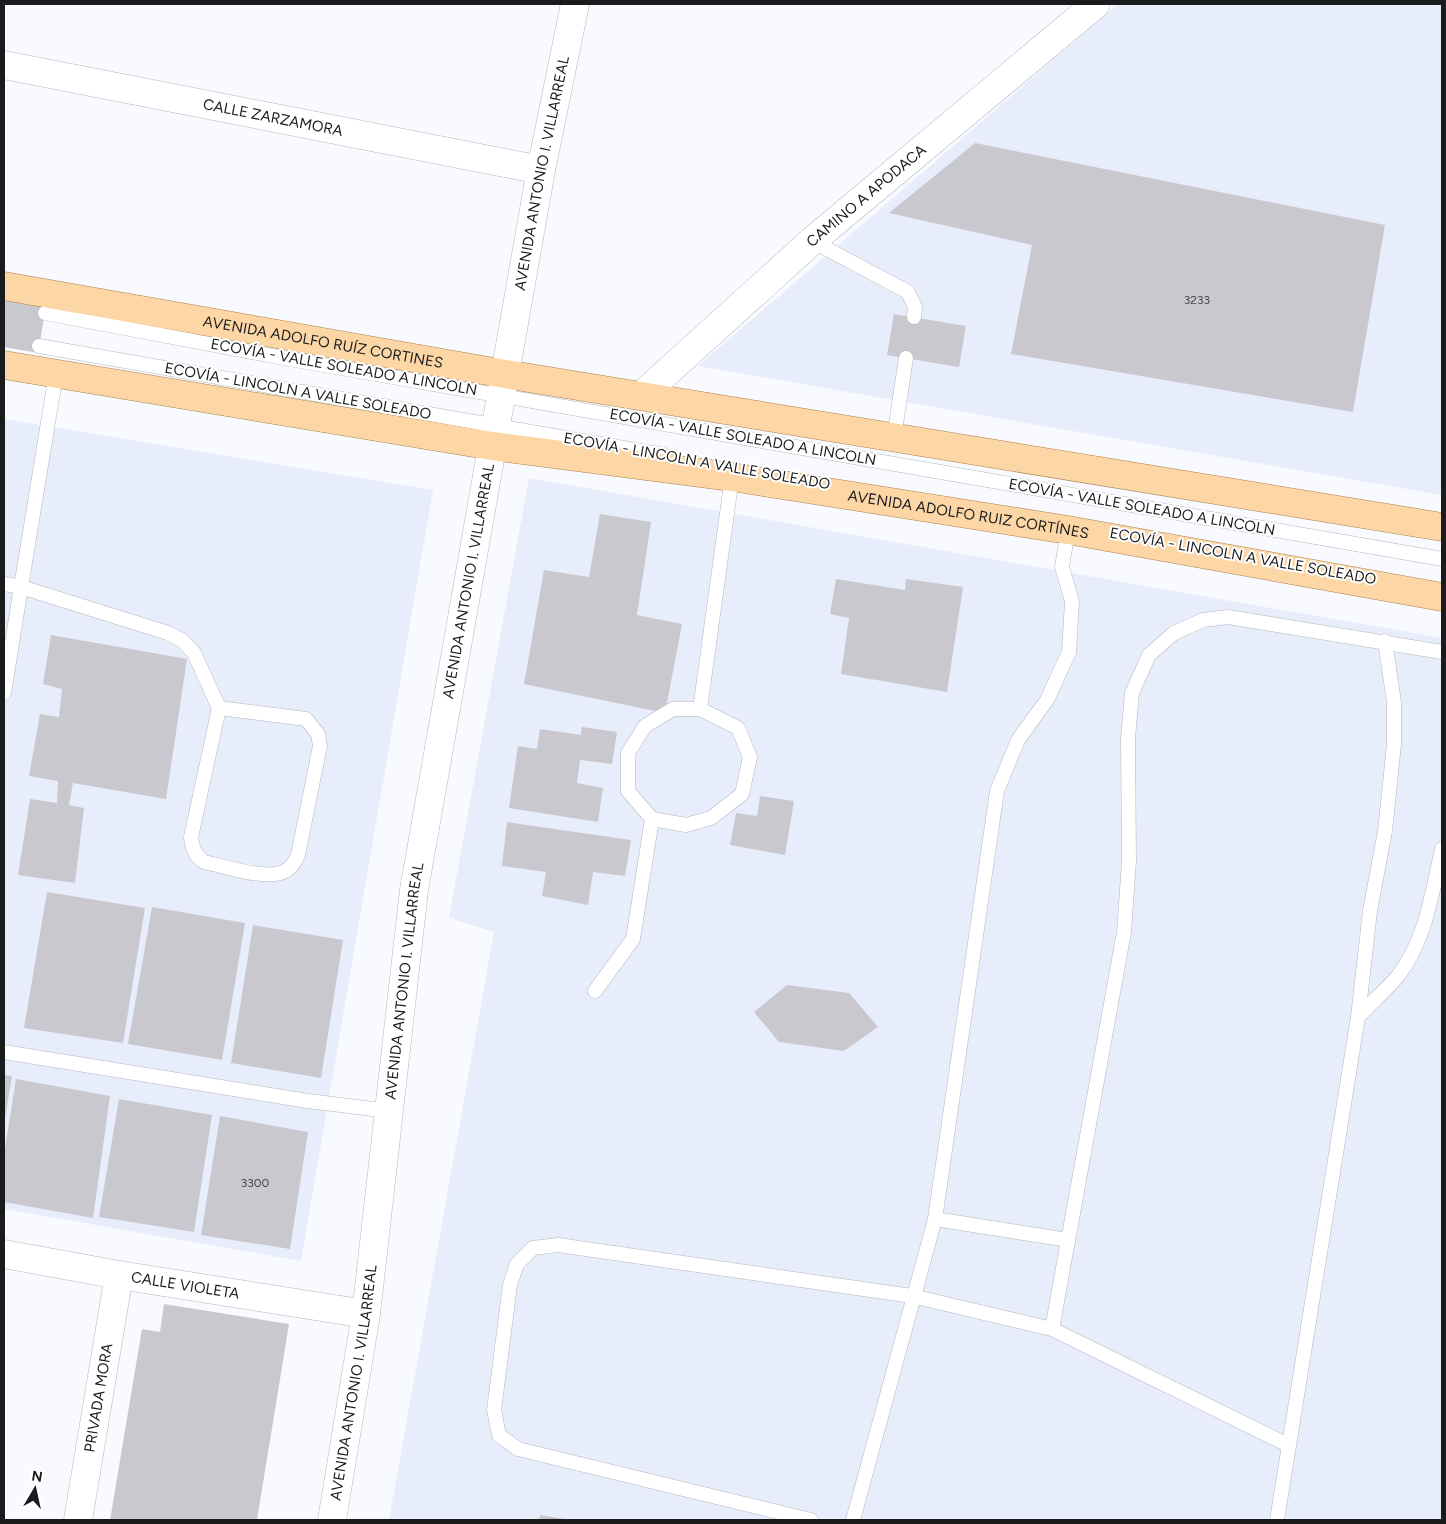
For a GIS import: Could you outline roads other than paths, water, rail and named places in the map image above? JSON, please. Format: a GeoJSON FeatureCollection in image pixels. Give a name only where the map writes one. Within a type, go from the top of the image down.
{"type":"FeatureCollection","features":[{"type":"Feature","properties":{"kind":"main road","name":"AVENIDA ADOLFO RUÍZ CORTINES"},"geometry":{"type":"LineString","coordinates":[[4,286],[503,384],[642,395]]}},
{"type":"Feature","properties":{"kind":"main road"},"geometry":{"type":"LineString","coordinates":[[4,365],[495,436]]}},
{"type":"Feature","properties":{"kind":"main road"},"geometry":{"type":"LineString","coordinates":[[642,395],[1442,527]]}},
{"type":"Feature","properties":{"kind":"main road","name":"AVENIDA ADOLFO RUIZ CORTÍNES"},"geometry":{"type":"LineString","coordinates":[[495,436],[732,477],[1068,530],[1442,597]]}},
{"type":"Feature","properties":{"kind":"street","name":"AVENIDA ANTONIO I. VILLARREAL"},"geometry":{"type":"LineString","coordinates":[[332,1520],[366,1314],[414,890],[541,170],[575,4]]}},
{"type":"Feature","properties":{"kind":"street","name":"CAMINO A APODACA"},"geometry":{"type":"LineString","coordinates":[[642,395],[812,241],[1096,4]]}},
{"type":"Feature","properties":{"kind":"street","name":"CALLE ZARZAMORA"},"geometry":{"type":"LineString","coordinates":[[4,65],[541,170]]}},
{"type":"Feature","properties":{"kind":"street","name":"CALLE VIOLETA"},"geometry":{"type":"LineString","coordinates":[[4,1254],[119,1275],[366,1314]]}},
{"type":"Feature","properties":{"kind":"street","name":"PRIVADA MORA"},"geometry":{"type":"LineString","coordinates":[[78,1520],[119,1275]]}},
{"type":"Feature","properties":{"kind":"lane"},"geometry":{"type":"LineString","coordinates":[[812,241],[908,292],[915,307],[914,318]]}},
{"type":"Feature","properties":{"kind":"lane","name":"ECOVÍA - VALLE SOLEADO A LINCOLN"},"geometry":{"type":"LineString","coordinates":[[45,313],[503,384],[1442,559]]}},
{"type":"Feature","properties":{"kind":"lane","name":"ECOVÍA - LINCOLN A VALLE SOLEADO"},"geometry":{"type":"LineString","coordinates":[[39,346],[495,436],[1442,591]]}},
{"type":"Feature","properties":{"kind":"lane"},"geometry":{"type":"LineString","coordinates":[[894,437],[906,358]]}},
{"type":"Feature","properties":{"kind":"lane"},"geometry":{"type":"LineString","coordinates":[[4,692],[56,374]]}},
{"type":"Feature","properties":{"kind":"lane"},"geometry":{"type":"LineString","coordinates":[[700,709],[732,477]]}},
{"type":"Feature","properties":{"kind":"lane"},"geometry":{"type":"LineString","coordinates":[[853,1520],[912,1296],[935,1219],[997,791],[1018,740],[1047,700],[1069,652],[1072,601],[1062,567],[1068,530]]}},
{"type":"Feature","properties":{"kind":"lane"},"geometry":{"type":"LineString","coordinates":[[4,584],[21,587],[168,633],[183,641],[194,653],[219,708],[191,836],[192,846],[197,856],[204,862],[270,876],[284,872],[293,865],[298,855],[320,746],[318,734],[306,719],[219,708]]}},
{"type":"Feature","properties":{"kind":"lane"},"geometry":{"type":"LineString","coordinates":[[1052,1329],[1124,932],[1129,861],[1128,738],[1132,693],[1149,655],[1174,633],[1203,620],[1228,617],[1385,641],[1442,652]]}},
{"type":"Feature","properties":{"kind":"lane"},"geometry":{"type":"LineString","coordinates":[[1277,1520],[1358,1017],[1370,911],[1385,831],[1394,744],[1394,702],[1385,641]]}},
{"type":"Feature","properties":{"kind":"lane"},"geometry":{"type":"LineString","coordinates":[[673,709],[700,709],[738,728],[750,757],[742,794],[711,818],[686,825],[652,819],[628,791],[628,753],[645,726],[673,709]]}},
{"type":"Feature","properties":{"kind":"lane"},"geometry":{"type":"LineString","coordinates":[[595,991],[633,939],[652,819]]}},
{"type":"Feature","properties":{"kind":"lane"},"geometry":{"type":"LineString","coordinates":[[1358,1017],[1398,975],[1417,945],[1442,849]]}},
{"type":"Feature","properties":{"kind":"lane"},"geometry":{"type":"LineString","coordinates":[[4,1052],[389,1111]]}},
{"type":"Feature","properties":{"kind":"lane"},"geometry":{"type":"LineString","coordinates":[[935,1219],[1068,1240]]}},
{"type":"Feature","properties":{"kind":"lane"},"geometry":{"type":"LineString","coordinates":[[812,1520],[518,1449],[499,1435],[494,1410],[510,1285],[517,1264],[533,1248],[558,1245],[912,1296],[1052,1329],[1288,1445]]}}]}
